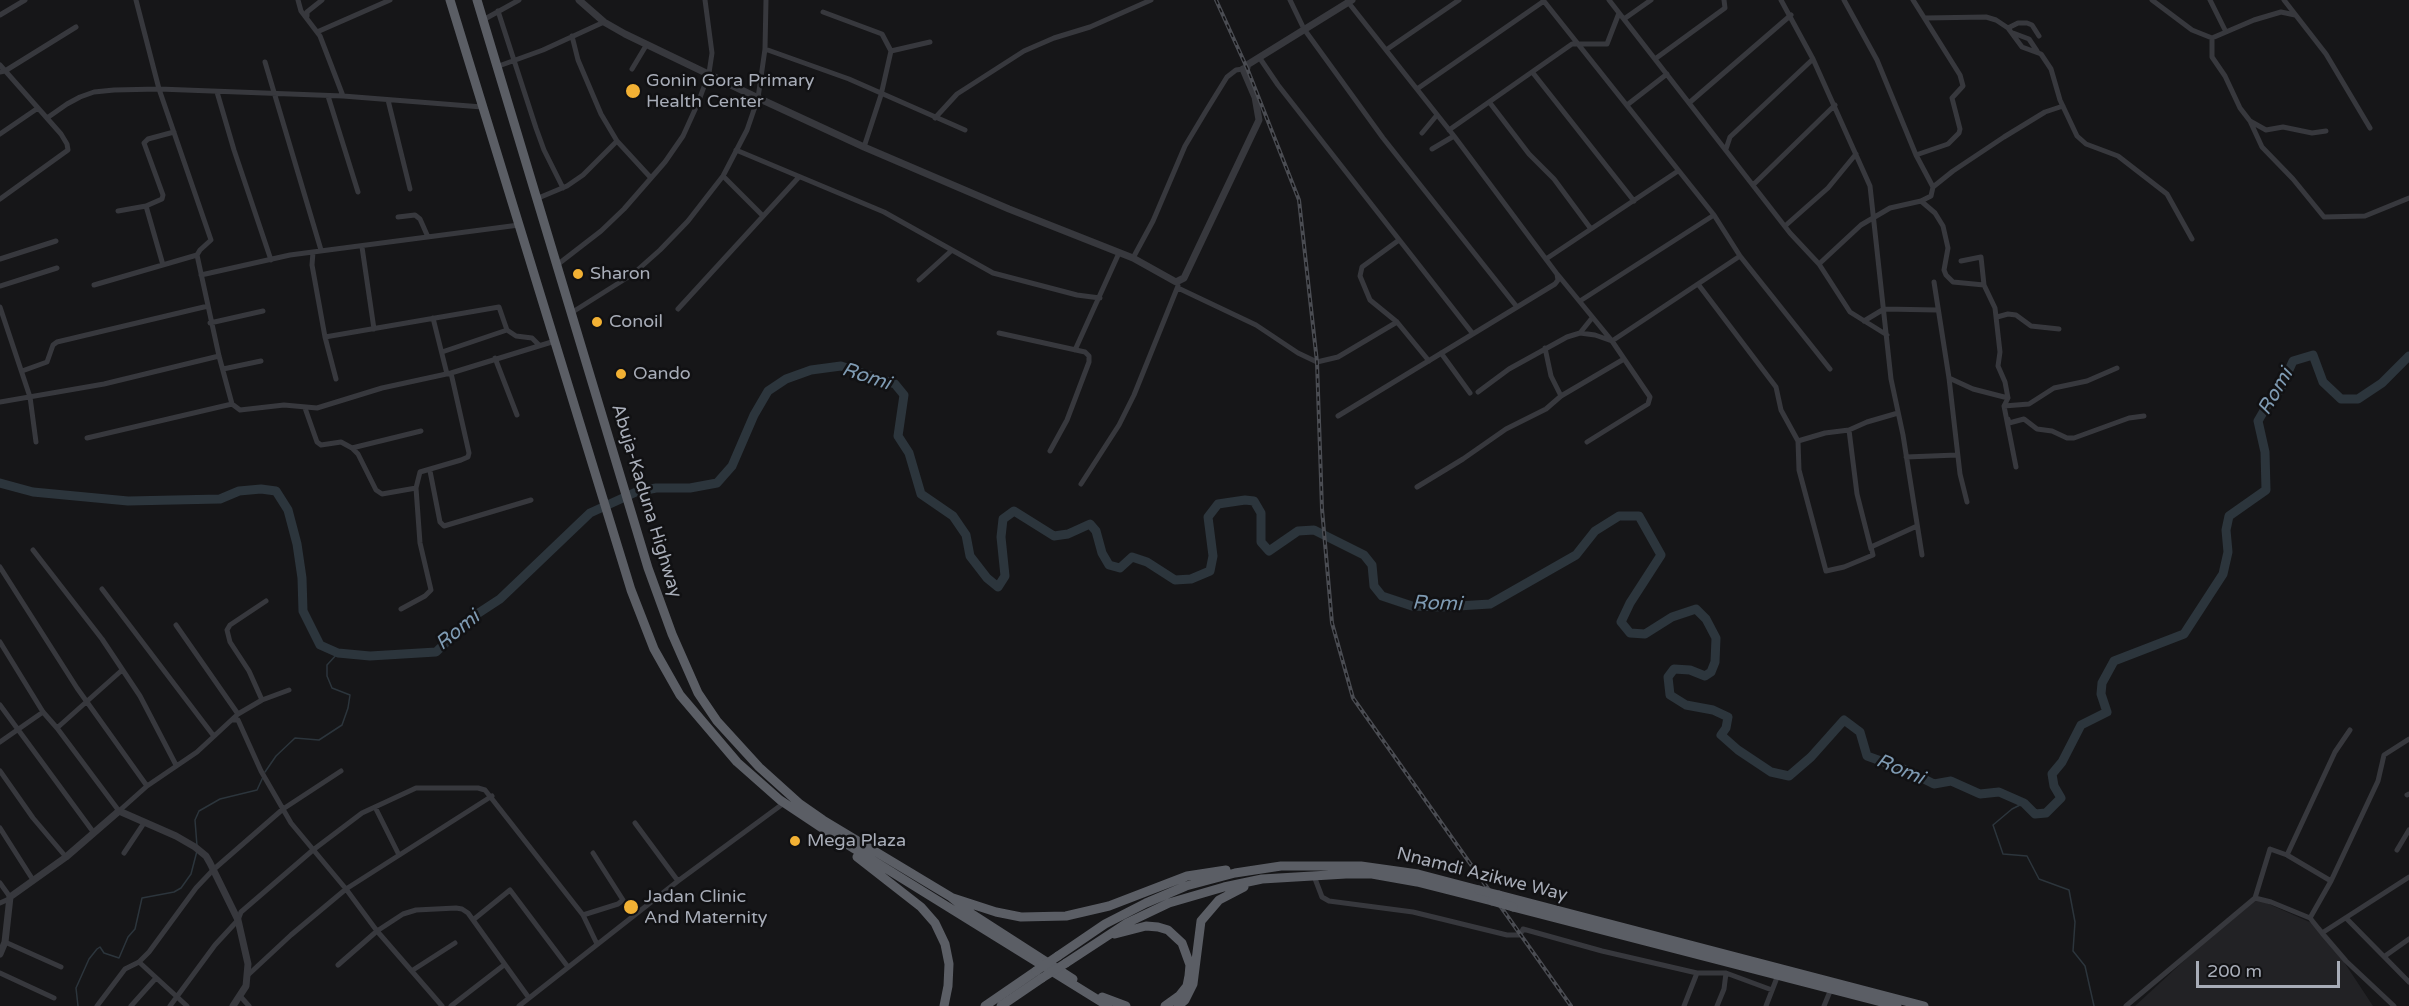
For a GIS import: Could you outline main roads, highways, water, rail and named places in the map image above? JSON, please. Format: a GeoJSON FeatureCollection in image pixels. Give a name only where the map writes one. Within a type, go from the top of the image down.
{"type":"FeatureCollection","features":[{"type":"Feature","properties":{"kind":"highway"},"geometry":{"type":"LineString","coordinates":[[450,0],[612,530],[643,624],[680,695],[737,762],[757,782],[784,803],[1108,1006]]}},
{"type":"Feature","properties":{"kind":"highway","name":"Abuja-Kaduna Highway"},"geometry":{"type":"LineString","coordinates":[[477,0],[648,568],[672,634],[698,693],[717,721],[759,767],[800,804],[822,820],[951,897]]}},
{"type":"Feature","properties":{"kind":"highway"},"geometry":{"type":"LineString","coordinates":[[840,840],[861,861],[921,907],[934,924],[945,944],[949,964],[944,1006]]}},
{"type":"Feature","properties":{"kind":"highway"},"geometry":{"type":"LineString","coordinates":[[951,897],[996,912],[1022,916],[1066,916],[1109,906],[1187,876],[1281,866]]}},
{"type":"Feature","properties":{"kind":"highway","name":"Nnamdi Azikwe Way"},"geometry":{"type":"LineString","coordinates":[[1001,1006],[1105,924],[1166,894],[1235,873],[1281,866],[1361,866],[1392,869],[1479,890],[1513,907],[1778,975],[1792,975],[1831,989],[1882,1004],[1897,1006]]}},
{"type":"Feature","properties":{"kind":"highway","name":"Nnamdi Azikwe Way"},"geometry":{"type":"LineString","coordinates":[[1062,959],[1146,913],[1189,896],[1243,882],[1313,875],[1372,874],[1496,898],[1792,975],[1924,1006]]}},
{"type":"Feature","properties":{"kind":"highway"},"geometry":{"type":"LineString","coordinates":[[1178,1006],[1185,1000],[1193,984],[1198,929],[1211,906],[1237,889],[1268,880],[1300,876]]}},
{"type":"Feature","properties":{"kind":"highway"},"geometry":{"type":"LineString","coordinates":[[951,897],[972,914],[1101,996],[1126,1006]]}},
{"type":"Feature","properties":{"kind":"highway"},"geometry":{"type":"LineString","coordinates":[[1094,943],[1146,926],[1168,930],[1177,937],[1187,954],[1190,965],[1189,976],[1179,996],[1165,1006]]}},
{"type":"Feature","properties":{"kind":"highway","name":"Nnamdi Azikwe Way"},"geometry":{"type":"LineString","coordinates":[[985,1006],[1039,975]]}},
{"type":"Feature","properties":{"kind":"waterway","name":"Romi"},"geometry":{"type":"LineString","coordinates":[[0,483],[33,492],[128,501],[220,499],[239,491],[261,489],[276,491],[288,510],[297,544],[302,578],[303,611],[320,645],[338,653],[370,656],[436,652],[474,616],[500,599],[590,513],[636,492],[656,488],[690,488],[717,483],[732,466],[754,415],[768,391],[786,379],[811,370],[841,366],[895,384],[904,395],[898,436],[909,453],[921,494],[953,516],[966,535],[970,556],[987,578],[998,587],[1005,576],[1001,537],[1003,519],[1014,511],[1054,536],[1068,534],[1090,524],[1096,531],[1102,553],[1109,565],[1120,568],[1132,557],[1147,562],[1175,580],[1191,579],[1210,571],[1213,556],[1208,517],[1218,504],[1254,501],[1261,513],[1261,542],[1269,551],[1298,531],[1314,530],[1364,555],[1372,565],[1374,586],[1382,596],[1412,606],[1442,607],[1490,604],[1576,555],[1595,531],[1619,516],[1639,516],[1661,555],[1630,603],[1621,622],[1630,633],[1645,634],[1672,617],[1696,609],[1706,619],[1716,638],[1715,662],[1711,672],[1705,676],[1690,670],[1674,669],[1668,677],[1670,695],[1686,705],[1713,710],[1728,717],[1726,728],[1721,735],[1738,750],[1771,772],[1789,776],[1811,757],[1844,720],[1860,732],[1867,756],[1906,770],[1934,784],[1951,781],[1980,794],[1999,792],[2024,803],[2035,814],[2046,813],[2061,798],[2054,786],[2052,774],[2062,762],[2081,725],[2107,712],[2101,694],[2102,683],[2114,661],[2184,634],[2223,574],[2228,552],[2226,530],[2229,516],[2266,490],[2265,452],[2258,421],[2269,402],[2280,390],[2293,361],[2313,355],[2323,382],[2341,399],[2358,399],[2382,383],[2409,356]]}},
{"type":"Feature","properties":{"kind":"waterway"},"geometry":{"type":"LineString","coordinates":[[265,772],[276,756],[295,738],[319,740],[342,725],[350,695],[332,688],[327,676],[327,665],[338,653]]}},
{"type":"Feature","properties":{"kind":"waterway"},"geometry":{"type":"LineString","coordinates":[[197,846],[195,820],[199,811],[220,799],[257,790],[263,777]]}},
{"type":"Feature","properties":{"kind":"waterway"},"geometry":{"type":"LineString","coordinates":[[2024,803],[2012,809],[1993,825],[2003,854],[2027,856],[2039,879],[2069,890],[2075,922],[2073,951],[2085,966],[2094,1006]]}},
{"type":"Feature","properties":{"kind":"waterway"},"geometry":{"type":"LineString","coordinates":[[78,1006],[76,988],[89,959],[100,947],[104,953],[119,958],[128,937],[135,929],[142,898],[174,892],[181,888],[191,874],[197,851]]}},
{"type":"Feature","properties":{"kind":"railway"},"geometry":{"type":"LineString","coordinates":[[1216,0],[1247,68],[1299,200],[1317,362],[1322,509],[1332,623],[1353,698],[1571,1006]]}},
{"type":"Feature","properties":{"kind":"place","name":"Gonin Gora Primary Health Center"},"geometry":{"type":"Point","coordinates":[633,91]}},
{"type":"Feature","properties":{"kind":"place","name":"Sharon"},"geometry":{"type":"Point","coordinates":[578,274]}},
{"type":"Feature","properties":{"kind":"place","name":"Conoil"},"geometry":{"type":"Point","coordinates":[597,322]}},
{"type":"Feature","properties":{"kind":"place","name":"Oando"},"geometry":{"type":"Point","coordinates":[621,374]}},
{"type":"Feature","properties":{"kind":"place","name":"Mega Plaza"},"geometry":{"type":"Point","coordinates":[795,841]}},
{"type":"Feature","properties":{"kind":"place","name":"Jadan Clinic And Maternity"},"geometry":{"type":"Point","coordinates":[631,907]}}]}
